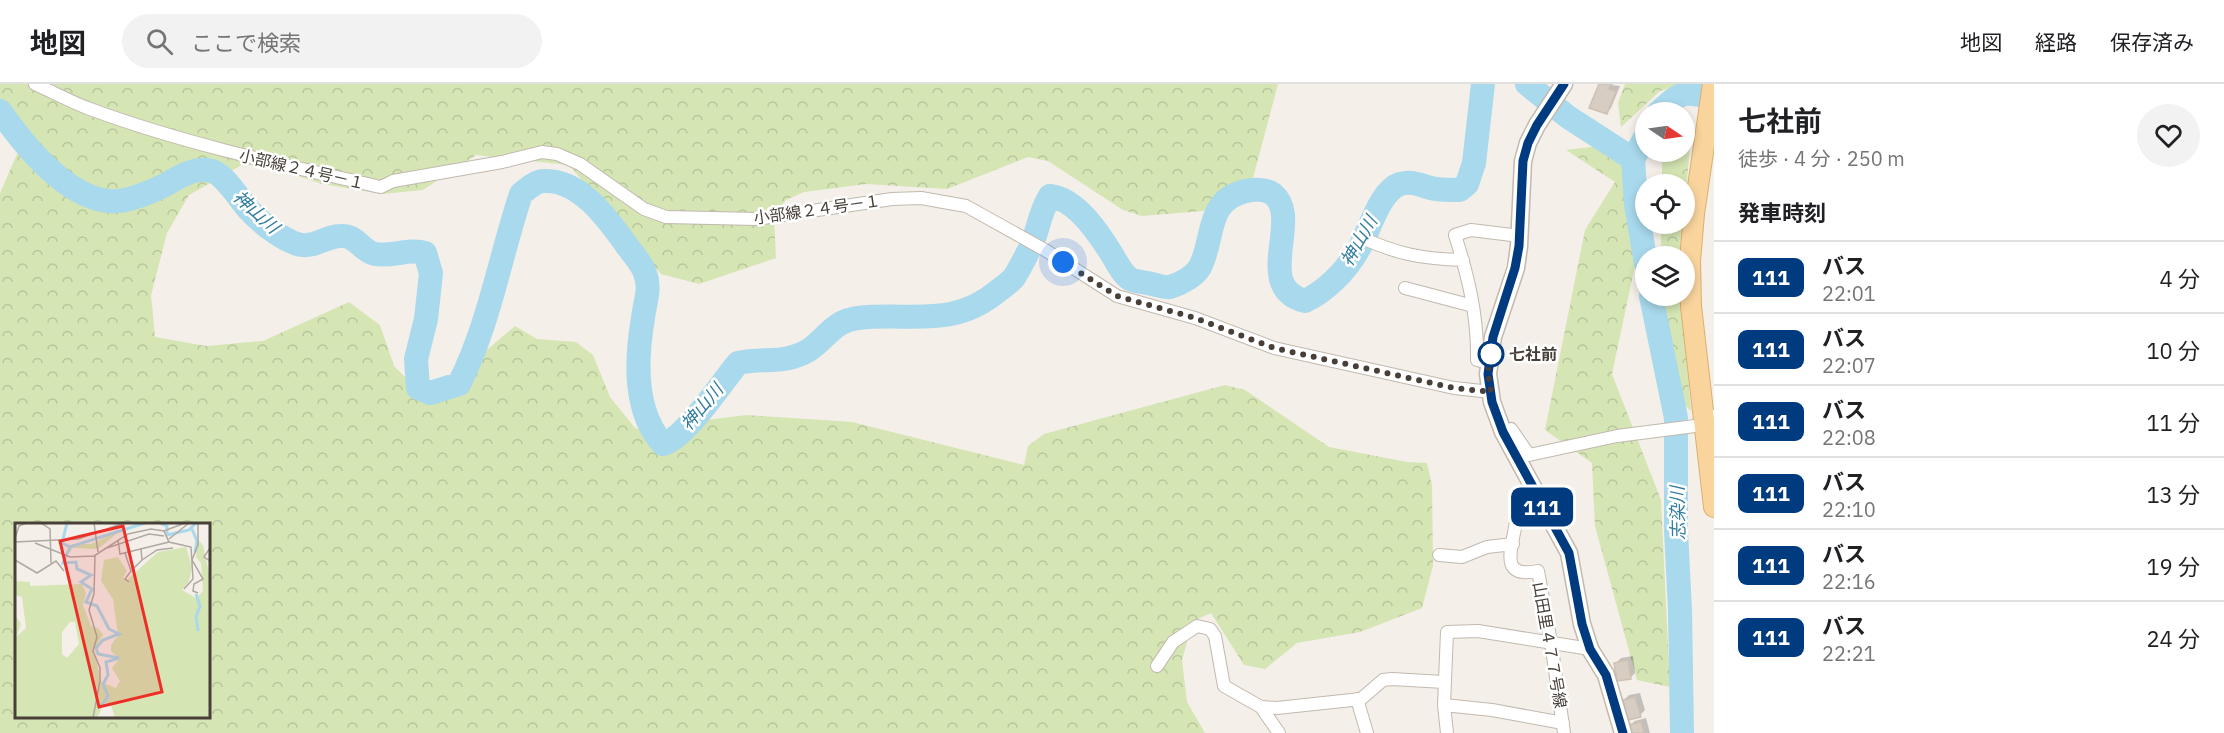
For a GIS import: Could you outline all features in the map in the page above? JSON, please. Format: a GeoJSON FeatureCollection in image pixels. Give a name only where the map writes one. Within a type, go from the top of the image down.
{"type":"FeatureCollection","features":[{"type":"Feature","properties":{"kind":"main road"},"geometry":{"type":"LineString","coordinates":[[1713,84],[1694,213],[1690,261],[1691,306],[1714,507]]}},
{"type":"Feature","properties":{"kind":"street","name":"小部線２４号－１"},"geometry":{"type":"LineString","coordinates":[[35,84],[88,108],[186,141],[253,159],[381,187],[393,181],[502,162],[542,152],[557,154],[580,164],[644,209],[666,217],[757,219],[892,199],[921,198],[966,206],[1045,250],[1117,296],[1195,318],[1274,348],[1454,388],[1491,392]]}},
{"type":"Feature","properties":{"kind":"street"},"geometry":{"type":"LineString","coordinates":[[1562,87],[1537,125],[1528,143],[1523,161],[1520,236],[1515,268],[1493,337],[1488,374],[1492,402],[1503,432],[1529,484],[1569,553],[1582,624],[1590,649],[1606,675],[1623,733]]}},
{"type":"Feature","properties":{"kind":"street"},"geometry":{"type":"LineString","coordinates":[[1489,363],[1477,360],[1473,306],[1455,235],[1471,230],[1520,236]]}},
{"type":"Feature","properties":{"kind":"street"},"geometry":{"type":"LineString","coordinates":[[1360,237],[1412,257],[1463,260]]}},
{"type":"Feature","properties":{"kind":"street"},"geometry":{"type":"LineString","coordinates":[[1405,288],[1473,306]]}},
{"type":"Feature","properties":{"kind":"street"},"geometry":{"type":"LineString","coordinates":[[1503,432],[1511,429],[1529,455],[1617,436],[1705,422]]}},
{"type":"Feature","properties":{"kind":"street","name":"山田里４７７号線"},"geometry":{"type":"LineString","coordinates":[[1529,484],[1528,517],[1526,520],[1516,522],[1510,563],[1514,571],[1521,574],[1538,571],[1564,728]]}},
{"type":"Feature","properties":{"kind":"street"},"geometry":{"type":"LineString","coordinates":[[1439,555],[1462,557],[1487,547],[1513,544]]}},
{"type":"Feature","properties":{"kind":"street"},"geometry":{"type":"LineString","coordinates":[[1157,666],[1173,642],[1197,626],[1210,629],[1215,636],[1224,686],[1261,707],[1279,733]]}},
{"type":"Feature","properties":{"kind":"street"},"geometry":{"type":"LineString","coordinates":[[1447,733],[1444,682],[1447,632],[1478,631],[1590,649]]}},
{"type":"Feature","properties":{"kind":"street"},"geometry":{"type":"LineString","coordinates":[[1261,707],[1276,708],[1361,699],[1383,680],[1444,682]]}},
{"type":"Feature","properties":{"kind":"street"},"geometry":{"type":"LineString","coordinates":[[1357,699],[1367,733]]}},
{"type":"Feature","properties":{"kind":"street"},"geometry":{"type":"LineString","coordinates":[[1444,705],[1492,710],[1564,728]]}},
{"type":"Feature","properties":{"kind":"green space"},"geometry":{"type":"Polygon","coordinates":[[[0,84],[1278,84],[1253,178],[1243,196],[1224,205],[1203,211],[1142,216],[1123,210],[1048,161],[1028,157],[947,189],[866,184],[804,192],[786,200],[774,216],[776,258],[699,284],[661,274],[569,165],[476,155],[423,190],[382,194],[322,184],[268,166],[242,165],[189,195],[167,233],[151,295],[155,337],[206,346],[263,341],[349,302],[380,325],[394,366],[421,393],[456,376],[515,326],[537,339],[576,342],[593,355],[610,397],[635,428],[653,434],[672,436],[707,420],[746,415],[852,422],[1024,465],[1028,446],[1044,434],[1225,385],[1245,390],[1329,447],[1407,462],[1427,463],[1432,485],[1433,566],[1422,608],[1360,632],[1297,643],[1265,669],[1244,665],[1211,613],[1193,621],[1182,660],[1187,702],[1205,733],[0,733],[0,193],[25,136],[0,115],[0,84]]]}},
{"type":"Feature","properties":{"kind":"green space"},"geometry":{"type":"Polygon","coordinates":[[[1625,84],[1685,84],[1660,91],[1648,102],[1635,102],[1635,114],[1621,127],[1618,103],[1625,84]]]}},
{"type":"Feature","properties":{"kind":"green space"},"geometry":{"type":"Polygon","coordinates":[[[1632,142],[1635,162],[1638,162],[1642,174],[1635,174],[1635,234],[1642,234],[1639,246],[1635,246],[1635,265],[1612,374],[1661,500],[1670,687],[1637,680],[1595,526],[1592,463],[1545,430],[1585,230],[1615,182],[1566,150],[1632,142]]]}},
{"type":"Feature","properties":{"kind":"green space"},"geometry":{"type":"Polygon","coordinates":[[[1662,162],[1689,162],[1688,174],[1662,174],[1662,162]]]}},
{"type":"Feature","properties":{"kind":"green space"},"geometry":{"type":"Polygon","coordinates":[[[1661,234],[1683,234],[1682,246],[1661,246],[1661,234]]]}},
{"type":"Feature","properties":{"kind":"green space"},"geometry":{"type":"Polygon","coordinates":[[[1663,306],[1682,306],[1691,411],[1680,401],[1663,306]]]}},
{"type":"Feature","properties":{"kind":"building"},"geometry":{"type":"Polygon","coordinates":[[[1599,84],[1612,84],[1608,89],[1616,91],[1607,114],[1589,108],[1599,84]]]}},
{"type":"Feature","properties":{"kind":"building"},"geometry":{"type":"Polygon","coordinates":[[[1628,660],[1631,679],[1617,681],[1614,663],[1628,660]]]}},
{"type":"Feature","properties":{"kind":"building"},"geometry":{"type":"Polygon","coordinates":[[[1635,697],[1641,717],[1628,720],[1623,700],[1635,697]]]}},
{"type":"Feature","properties":{"kind":"building"},"geometry":{"type":"Polygon","coordinates":[[[1641,722],[1644,733],[1631,733],[1628,725],[1641,722]]]}},
{"type":"Feature","properties":{"kind":"waterway","name":"神山川"},"geometry":{"type":"LineString","coordinates":[[0,111],[21,139],[47,167],[77,190],[93,197],[109,201],[130,199],[159,188],[187,173],[199,170],[212,171],[232,188],[249,210],[265,225],[297,244],[309,245],[346,236],[375,254],[413,251],[425,253],[431,273],[426,319],[416,359],[418,388],[430,393],[459,384],[486,315],[521,194],[541,181],[557,182],[569,186],[601,212],[644,269],[648,290],[639,350],[639,384],[646,416],[653,431],[663,444],[682,432],[703,409],[738,363],[791,358],[800,355],[836,326],[849,320],[947,315],[981,303],[1015,276],[1032,244],[1042,212],[1050,196],[1069,203],[1085,218],[1127,277],[1135,281],[1170,287],[1186,280],[1200,267],[1217,211],[1224,203],[1233,196],[1246,191],[1270,192],[1281,205],[1283,219],[1279,267],[1282,282],[1290,293],[1305,301],[1328,286],[1348,265],[1362,243],[1380,203],[1393,188],[1400,184],[1410,183],[1436,189],[1460,190],[1467,184],[1474,163],[1483,84]]}},
{"type":"Feature","properties":{"kind":"waterway","name":"神山川"},"geometry":{"type":"LineString","coordinates":[[1527,84],[1568,117],[1633,159]]}},
{"type":"Feature","properties":{"kind":"waterway","name":"志染川"},"geometry":{"type":"LineString","coordinates":[[1672,102],[1684,94],[1714,98]]}},
{"type":"Feature","properties":{"kind":"waterway","name":"志染川"},"geometry":{"type":"LineString","coordinates":[[1635,155],[1633,159],[1636,204],[1643,246]]}},
{"type":"Feature","properties":{"kind":"waterway","name":"志染川"},"geometry":{"type":"LineString","coordinates":[[1653,306],[1676,418],[1676,531],[1682,733]]}},
{"type":"Feature","properties":{"kind":"bus line","name":"111"},"geometry":{"type":"LineString","coordinates":[[1564,84],[1537,125],[1528,143],[1523,161],[1519,246],[1515,268],[1493,337],[1488,374],[1492,402],[1503,432],[1529,484],[1569,553],[1582,624],[1590,649],[1606,675],[1623,733]]}},
{"type":"Feature","properties":{"kind":"place","name":"七社前"},"geometry":{"type":"Point","coordinates":[1491,354]}},
{"type":"Feature","properties":{"kind":"route"},"geometry":{"type":"LineString","coordinates":[[1063,262],[1117,296],[1195,318],[1274,348],[1454,388],[1491,392],[1488,374],[1491,350],[1491,354]]}}]}
